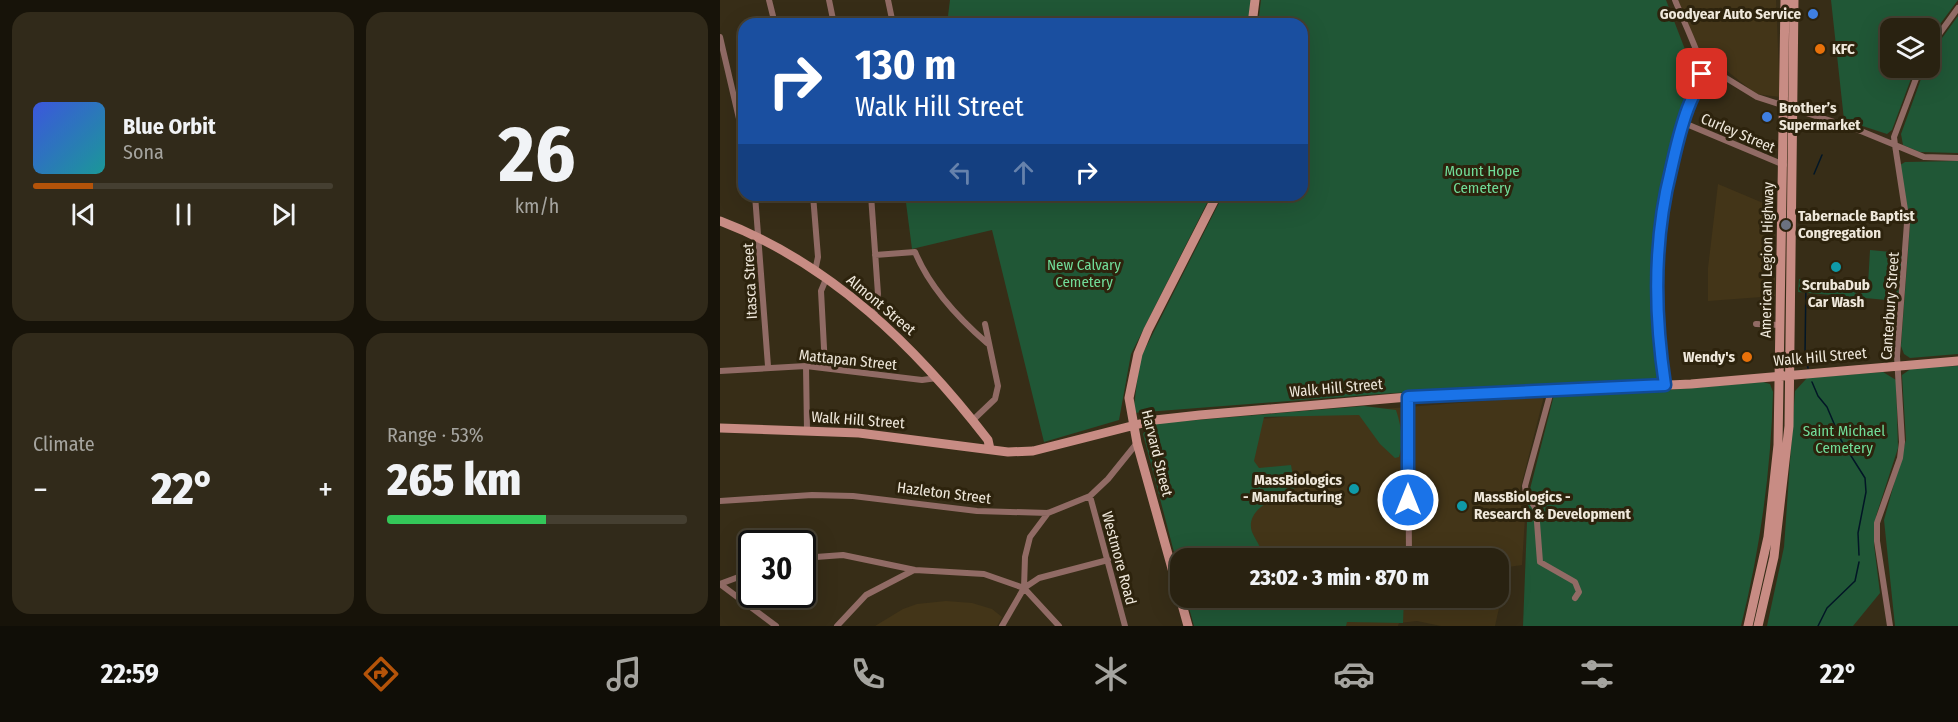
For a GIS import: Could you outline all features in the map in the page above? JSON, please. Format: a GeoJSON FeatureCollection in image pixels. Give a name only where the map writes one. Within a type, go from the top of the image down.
{"type":"FeatureCollection","features":[{"type":"Feature","properties":{"kind":"main road"},"geometry":{"type":"LineString","coordinates":[[1253,18],[1255,0]]}},
{"type":"Feature","properties":{"kind":"main road","name":"American Legion Highway"},"geometry":{"type":"LineString","coordinates":[[1748,626],[1763,563],[1773,500],[1785,375],[1781,325],[1784,165],[1789,108],[1785,0]]}},
{"type":"Feature","properties":{"kind":"main road","name":"American Legion Highway"},"geometry":{"type":"LineString","coordinates":[[1758,626],[1774,557],[1783,492],[1789,108],[1794,0]]}},
{"type":"Feature","properties":{"kind":"main road","name":"Harvard Street"},"geometry":{"type":"LineString","coordinates":[[1188,626],[1137,443],[1129,398],[1138,354],[1160,303],[1214,201]]}},
{"type":"Feature","properties":{"kind":"main road","name":"Almont Street"},"geometry":{"type":"LineString","coordinates":[[720,221],[759,238],[815,271],[874,315],[937,378],[988,440],[990,449]]}},
{"type":"Feature","properties":{"kind":"main road","name":"Walk Hill Street"},"geometry":{"type":"LineString","coordinates":[[720,428],[892,436],[990,449],[1033,451],[1134,425],[1200,415],[1408,397],[1665,385],[1958,361]]}},
{"type":"Feature","properties":{"kind":"street"},"geometry":{"type":"LineString","coordinates":[[770,0],[774,18]]}},
{"type":"Feature","properties":{"kind":"street"},"geometry":{"type":"LineString","coordinates":[[829,0],[833,18]]}},
{"type":"Feature","properties":{"kind":"street"},"geometry":{"type":"LineString","coordinates":[[888,0],[892,18]]}},
{"type":"Feature","properties":{"kind":"street"},"geometry":{"type":"LineString","coordinates":[[1665,385],[1658,340],[1658,257],[1670,173],[1689,105],[1700,86],[1702,62],[1675,0]]}},
{"type":"Feature","properties":{"kind":"street"},"geometry":{"type":"LineString","coordinates":[[1940,33],[1958,8]]}},
{"type":"Feature","properties":{"kind":"street"},"geometry":{"type":"LineString","coordinates":[[720,37],[738,109]]}},
{"type":"Feature","properties":{"kind":"street"},"geometry":{"type":"LineString","coordinates":[[1713,70],[1757,97],[1856,129],[1924,157],[1958,158]]}},
{"type":"Feature","properties":{"kind":"street"},"geometry":{"type":"LineString","coordinates":[[1895,145],[1894,137],[1916,78]]}},
{"type":"Feature","properties":{"kind":"street","name":"Curley Street"},"geometry":{"type":"LineString","coordinates":[[1684,123],[1784,165]]}},
{"type":"Feature","properties":{"kind":"street","name":"Canterbury Street"},"geometry":{"type":"LineString","coordinates":[[1890,626],[1877,541],[1877,522],[1900,458],[1902,442],[1897,365],[1907,223],[1895,145]]}},
{"type":"Feature","properties":{"kind":"street","name":"Itasca Street"},"geometry":{"type":"LineString","coordinates":[[755,201],[768,366]]}},
{"type":"Feature","properties":{"kind":"street"},"geometry":{"type":"LineString","coordinates":[[813,201],[818,257],[815,271]]}},
{"type":"Feature","properties":{"kind":"street"},"geometry":{"type":"LineString","coordinates":[[871,201],[878,294],[874,315]]}},
{"type":"Feature","properties":{"kind":"street"},"geometry":{"type":"LineString","coordinates":[[875,255],[915,252],[923,273],[968,327],[987,343]]}},
{"type":"Feature","properties":{"kind":"street"},"geometry":{"type":"LineString","coordinates":[[825,367],[821,291],[826,279]]}},
{"type":"Feature","properties":{"kind":"street"},"geometry":{"type":"LineString","coordinates":[[973,420],[995,399],[998,386],[987,343],[986,324]]}},
{"type":"Feature","properties":{"kind":"street"},"geometry":{"type":"LineString","coordinates":[[1756,324],[1781,325]]}},
{"type":"Feature","properties":{"kind":"street","name":"Mattapan Street"},"geometry":{"type":"LineString","coordinates":[[720,371],[768,366],[806,366],[922,380],[937,378]]}},
{"type":"Feature","properties":{"kind":"street"},"geometry":{"type":"LineString","coordinates":[[806,366],[807,431]]}},
{"type":"Feature","properties":{"kind":"street"},"geometry":{"type":"LineString","coordinates":[[1551,391],[1525,486],[1526,493],[1536,509],[1540,562],[1579,586],[1575,598]]}},
{"type":"Feature","properties":{"kind":"street"},"geometry":{"type":"LineString","coordinates":[[1408,397],[1409,548]]}},
{"type":"Feature","properties":{"kind":"street","name":"Hazleton Street"},"geometry":{"type":"LineString","coordinates":[[720,501],[838,496],[887,499],[978,511],[1048,513],[1090,496],[1108,479],[1137,443]]}},
{"type":"Feature","properties":{"kind":"street","name":"Westmore Road"},"geometry":{"type":"LineString","coordinates":[[1090,496],[1125,626]]}},
{"type":"Feature","properties":{"kind":"street"},"geometry":{"type":"LineString","coordinates":[[1002,626],[1024,588],[1027,547],[1030,537],[1048,513]]}},
{"type":"Feature","properties":{"kind":"street"},"geometry":{"type":"LineString","coordinates":[[816,557],[843,555],[915,570],[984,574],[1024,588],[1059,626]]}},
{"type":"Feature","properties":{"kind":"street"},"geometry":{"type":"LineString","coordinates":[[1024,588],[1039,578],[1108,560]]}},
{"type":"Feature","properties":{"kind":"street"},"geometry":{"type":"LineString","coordinates":[[837,626],[866,595],[915,570]]}},
{"type":"Feature","properties":{"kind":"street"},"geometry":{"type":"LineString","coordinates":[[720,584],[738,577]]}},
{"type":"Feature","properties":{"kind":"street"},"geometry":{"type":"LineString","coordinates":[[720,584],[776,626]]}},
{"type":"Feature","properties":{"kind":"shaded area"},"geometry":{"type":"Polygon","coordinates":[[[1678,0],[1776,0],[1780,97],[1756,94],[1697,47],[1678,0]]]}},
{"type":"Feature","properties":{"kind":"shaded area"},"geometry":{"type":"Polygon","coordinates":[[[1718,184],[1775,208],[1775,296],[1708,301],[1708,268],[1718,184]]]}},
{"type":"Feature","properties":{"kind":"shaded area"},"geometry":{"type":"Polygon","coordinates":[[[1544,396],[1518,498],[1525,517],[1522,565],[1509,567],[1509,548],[1252,548],[1246,420],[1544,396]]]}},
{"type":"Feature","properties":{"kind":"shaded area"},"geometry":{"type":"Polygon","coordinates":[[[946,601],[972,603],[992,609],[1002,617],[997,626],[875,626],[903,609],[917,604],[946,601]]]}},
{"type":"Feature","properties":{"kind":"shaded area"},"geometry":{"type":"Polygon","coordinates":[[[1254,608],[1499,608],[1495,626],[1441,626],[1417,621],[1399,623],[1398,626],[1255,626],[1254,608]]]}},
{"type":"Feature","properties":{"kind":"green space"},"geometry":{"type":"Polygon","coordinates":[[[950,0],[1251,0],[1249,18],[948,18],[950,0]]]}},
{"type":"Feature","properties":{"kind":"green space","name":"Mount Hope Cemetery"},"geometry":{"type":"Polygon","coordinates":[[[1261,0],[1666,0],[1691,65],[1693,81],[1678,117],[1653,238],[1650,294],[1660,381],[1393,393],[1133,413],[1140,359],[1220,201],[1308,201],[1308,18],[1259,18],[1261,0]]]}},
{"type":"Feature","properties":{"kind":"green space"},"geometry":{"type":"Polygon","coordinates":[[[1831,0],[1958,0],[1940,24],[1940,18],[1880,18],[1880,78],[1911,78],[1892,130],[1887,134],[1844,120],[1831,0]]]}},
{"type":"Feature","properties":{"kind":"green space"},"geometry":{"type":"Polygon","coordinates":[[[1958,16],[1958,153],[1920,152],[1903,145],[1901,134],[1921,78],[1940,78],[1940,41],[1958,16]]]}},
{"type":"Feature","properties":{"kind":"green space"},"geometry":{"type":"Polygon","coordinates":[[[1958,161],[1958,354],[1910,358],[1904,354],[1901,346],[1910,224],[1900,165],[1905,162],[1958,161]]]}},
{"type":"Feature","properties":{"kind":"green space","name":"New Calvary Cemetery"},"geometry":{"type":"Polygon","coordinates":[[[906,201],[1208,201],[1131,354],[1119,420],[1044,442],[992,230],[912,249],[906,201]]]}},
{"type":"Feature","properties":{"kind":"green space"},"geometry":{"type":"Polygon","coordinates":[[[1870,250],[1902,253],[1898,301],[1798,292],[1799,279],[1868,285],[1870,250]]]}},
{"type":"Feature","properties":{"kind":"green space"},"geometry":{"type":"Polygon","coordinates":[[[1958,366],[1958,626],[1895,626],[1884,520],[1906,440],[1902,375],[1912,368],[1958,366]]]}},
{"type":"Feature","properties":{"kind":"green space","name":"Saint Michael Cemetery"},"geometry":{"type":"Polygon","coordinates":[[[1883,372],[1896,380],[1898,448],[1876,516],[1874,545],[1880,593],[1853,626],[1767,626],[1784,547],[1795,391],[1807,378],[1883,372]]]}},
{"type":"Feature","properties":{"kind":"green space"},"geometry":{"type":"Polygon","coordinates":[[[1763,382],[1770,384],[1773,392],[1770,451],[1759,539],[1741,626],[1523,626],[1528,497],[1554,395],[1645,392],[1763,382]]]}},
{"type":"Feature","properties":{"kind":"green space"},"geometry":{"type":"Polygon","coordinates":[[[1364,406],[1396,410],[1401,445],[1399,457],[1395,458],[1380,444],[1359,415],[1264,417],[1254,461],[1259,468],[1291,465],[1295,488],[1265,504],[1253,516],[1252,532],[1260,548],[1173,548],[1143,434],[1149,424],[1364,406]]]}},
{"type":"Feature","properties":{"kind":"green space"},"geometry":{"type":"Polygon","coordinates":[[[1189,608],[1404,608],[1403,623],[1347,622],[1346,626],[1194,626],[1189,608]]]}},
{"type":"Feature","properties":{"kind":"waterway"},"geometry":{"type":"LineString","coordinates":[[1814,174],[1822,155]]}},
{"type":"Feature","properties":{"kind":"waterway"},"geometry":{"type":"LineString","coordinates":[[1806,279],[1805,354],[1808,368]]}},
{"type":"Feature","properties":{"kind":"waterway"},"geometry":{"type":"LineString","coordinates":[[1812,382],[1818,396],[1827,407],[1841,440],[1865,478],[1866,492],[1858,533],[1859,555]]}},
{"type":"Feature","properties":{"kind":"waterway"},"geometry":{"type":"LineString","coordinates":[[1818,626],[1827,608],[1855,581],[1859,562]]}},
{"type":"Feature","properties":{"kind":"place","name":"Goodyear Auto Service"},"geometry":{"type":"Point","coordinates":[1813,14]}},
{"type":"Feature","properties":{"kind":"place","name":"KFC"},"geometry":{"type":"Point","coordinates":[1820,49]}},
{"type":"Feature","properties":{"kind":"place","name":"Brother’s Supermarket"},"geometry":{"type":"Point","coordinates":[1767,117]}},
{"type":"Feature","properties":{"kind":"place","name":"Tabernacle Baptist Congregation"},"geometry":{"type":"Point","coordinates":[1786,225]}},
{"type":"Feature","properties":{"kind":"place","name":"ScrubaDub Car Wash"},"geometry":{"type":"Point","coordinates":[1836,267]}},
{"type":"Feature","properties":{"kind":"place","name":"Wendy's"},"geometry":{"type":"Point","coordinates":[1747,357]}},
{"type":"Feature","properties":{"kind":"place","name":"MassBiologics - Manufacturing"},"geometry":{"type":"Point","coordinates":[1354,489]}},
{"type":"Feature","properties":{"kind":"place","name":"MassBiologics - Research & Development"},"geometry":{"type":"Point","coordinates":[1462,506]}},
{"type":"Feature","properties":{"kind":"route"},"geometry":{"type":"LineString","coordinates":[[1408,500],[1408,397],[1665,385],[1658,340],[1656,292],[1662,213],[1670,173],[1689,105],[1700,86],[1702,74]]}}]}
